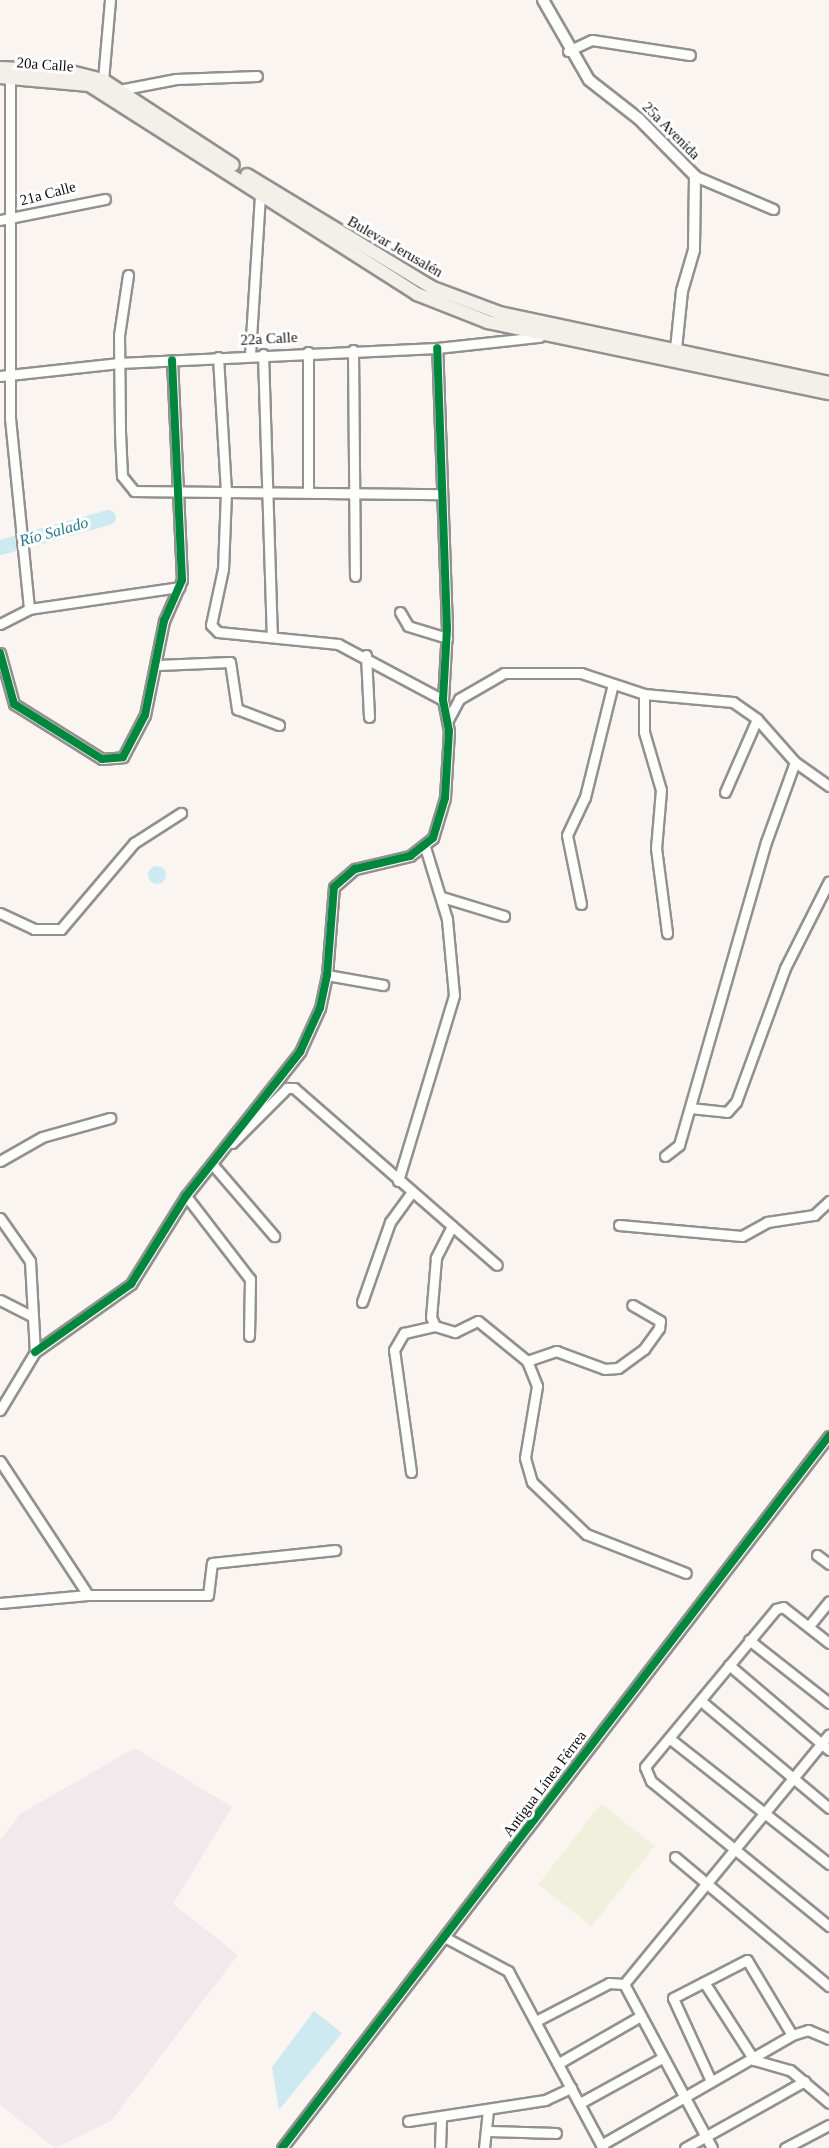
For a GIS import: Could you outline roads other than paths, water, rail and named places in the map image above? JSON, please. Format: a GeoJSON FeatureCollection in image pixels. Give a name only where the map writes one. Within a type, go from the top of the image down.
{"type":"FeatureCollection","features":[{"type":"Feature","properties":{"kind":"main road","name":"20a Calle"},"geometry":{"type":"LineString","coordinates":[[0,68],[67,71],[103,80],[119,96]]}},
{"type":"Feature","properties":{"kind":"main road","name":"20a Calle"},"geometry":{"type":"LineString","coordinates":[[5,77],[79,82],[119,96]]}},
{"type":"Feature","properties":{"kind":"main road","name":"Bulevar Jerusalén"},"geometry":{"type":"LineString","coordinates":[[119,96],[260,193],[417,294],[540,337],[829,393]]}},
{"type":"Feature","properties":{"kind":"main road","name":"Bulevar Jerusalén"},"geometry":{"type":"LineString","coordinates":[[119,96],[433,288],[516,318],[676,349],[829,383]]}},
{"type":"Feature","properties":{"kind":"street"},"geometry":{"type":"LineString","coordinates":[[103,80],[110,0]]}},
{"type":"Feature","properties":{"kind":"street","name":"25a Avenida"},"geometry":{"type":"LineString","coordinates":[[543,0],[567,51],[589,80],[639,119],[695,176],[694,250],[682,291],[676,349]]}},
{"type":"Feature","properties":{"kind":"street"},"geometry":{"type":"LineString","coordinates":[[567,51],[591,40],[690,55]]}},
{"type":"Feature","properties":{"kind":"street"},"geometry":{"type":"LineString","coordinates":[[119,96],[177,79],[257,76]]}},
{"type":"Feature","properties":{"kind":"street"},"geometry":{"type":"LineString","coordinates":[[5,77],[5,376],[29,609]]}},
{"type":"Feature","properties":{"kind":"street"},"geometry":{"type":"LineString","coordinates":[[695,176],[773,209]]}},
{"type":"Feature","properties":{"kind":"street"},"geometry":{"type":"LineString","coordinates":[[250,354],[260,193]]}},
{"type":"Feature","properties":{"kind":"street","name":"21a Calle"},"geometry":{"type":"LineString","coordinates":[[5,220],[105,199]]}},
{"type":"Feature","properties":{"kind":"street"},"geometry":{"type":"LineString","coordinates":[[128,275],[119,363],[125,484],[134,491],[440,494]]}},
{"type":"Feature","properties":{"kind":"street","name":"22a Calle"},"geometry":{"type":"LineString","coordinates":[[5,376],[119,363],[250,354],[437,348],[540,337]]}},
{"type":"Feature","properties":{"kind":"street"},"geometry":{"type":"LineString","coordinates":[[0,1410],[35,1352],[131,1284],[186,1196],[213,1165],[300,1052],[327,975],[333,887],[355,869],[410,856],[425,847],[445,798],[448,720],[443,700],[447,638],[440,494],[437,348]]}},
{"type":"Feature","properties":{"kind":"street"},"geometry":{"type":"LineString","coordinates":[[353,350],[351,492],[355,576]]}},
{"type":"Feature","properties":{"kind":"street"},"geometry":{"type":"LineString","coordinates":[[308,352],[308,491]]}},
{"type":"Feature","properties":{"kind":"street"},"geometry":{"type":"LineString","coordinates":[[262,354],[264,491],[272,637]]}},
{"type":"Feature","properties":{"kind":"street"},"geometry":{"type":"LineString","coordinates":[[218,357],[226,492],[223,568],[211,624],[218,632],[338,644],[366,655],[443,700]]}},
{"type":"Feature","properties":{"kind":"street"},"geometry":{"type":"LineString","coordinates":[[0,653],[14,704],[113,762],[131,746],[158,665],[164,621],[179,587],[178,493],[172,360]]}},
{"type":"Feature","properties":{"kind":"street"},"geometry":{"type":"LineString","coordinates":[[0,624],[29,609],[179,587]]}},
{"type":"Feature","properties":{"kind":"street"},"geometry":{"type":"LineString","coordinates":[[400,612],[408,626],[447,638]]}},
{"type":"Feature","properties":{"kind":"street"},"geometry":{"type":"LineString","coordinates":[[366,655],[369,717]]}},
{"type":"Feature","properties":{"kind":"street"},"geometry":{"type":"LineString","coordinates":[[158,665],[230,662],[237,709],[279,726]]}},
{"type":"Feature","properties":{"kind":"street"},"geometry":{"type":"LineString","coordinates":[[448,720],[459,699],[504,673],[554,669],[672,700],[717,697],[757,718],[795,762],[829,786]]}},
{"type":"Feature","properties":{"kind":"street"},"geometry":{"type":"LineString","coordinates":[[580,904],[567,835],[585,797],[613,684]]}},
{"type":"Feature","properties":{"kind":"street"},"geometry":{"type":"LineString","coordinates":[[644,694],[644,732],[661,790],[656,848],[667,933]]}},
{"type":"Feature","properties":{"kind":"street"},"geometry":{"type":"LineString","coordinates":[[725,792],[757,718]]}},
{"type":"Feature","properties":{"kind":"street"},"geometry":{"type":"LineString","coordinates":[[665,1156],[679,1145],[766,842],[795,762]]}},
{"type":"Feature","properties":{"kind":"street"},"geometry":{"type":"LineString","coordinates":[[0,913],[34,929],[61,929],[134,843],[181,813]]}},
{"type":"Feature","properties":{"kind":"street"},"geometry":{"type":"LineString","coordinates":[[398,1181],[454,995],[442,897],[425,847]]}},
{"type":"Feature","properties":{"kind":"street"},"geometry":{"type":"LineString","coordinates":[[690,1108],[727,1112],[736,1102],[785,968],[829,881]]}},
{"type":"Feature","properties":{"kind":"street"},"geometry":{"type":"LineString","coordinates":[[442,897],[504,916]]}},
{"type":"Feature","properties":{"kind":"street"},"geometry":{"type":"LineString","coordinates":[[327,975],[383,985]]}},
{"type":"Feature","properties":{"kind":"street"},"geometry":{"type":"LineString","coordinates":[[223,1151],[287,1088],[294,1088],[497,1265]]}},
{"type":"Feature","properties":{"kind":"street"},"geometry":{"type":"LineString","coordinates":[[0,1161],[42,1137],[110,1118]]}},
{"type":"Feature","properties":{"kind":"street"},"geometry":{"type":"LineString","coordinates":[[213,1165],[274,1236]]}},
{"type":"Feature","properties":{"kind":"street"},"geometry":{"type":"LineString","coordinates":[[362,1302],[390,1222],[412,1192]]}},
{"type":"Feature","properties":{"kind":"street"},"geometry":{"type":"LineString","coordinates":[[186,1196],[250,1279],[249,1336]]}},
{"type":"Feature","properties":{"kind":"street"},"geometry":{"type":"LineString","coordinates":[[619,1225],[742,1236],[767,1222],[814,1215],[829,1201]]}},
{"type":"Feature","properties":{"kind":"street"},"geometry":{"type":"LineString","coordinates":[[0,1218],[30,1261],[35,1352]]}},
{"type":"Feature","properties":{"kind":"street"},"geometry":{"type":"LineString","coordinates":[[435,1326],[429,1312],[436,1258],[452,1226]]}},
{"type":"Feature","properties":{"kind":"street"},"geometry":{"type":"LineString","coordinates":[[0,1300],[33,1317]]}},
{"type":"Feature","properties":{"kind":"street"},"geometry":{"type":"LineString","coordinates":[[527,1361],[555,1351],[605,1369],[618,1368],[644,1349],[659,1328],[660,1321],[632,1305]]}},
{"type":"Feature","properties":{"kind":"street"},"geometry":{"type":"LineString","coordinates":[[411,1472],[394,1350],[404,1334],[435,1326],[454,1332],[478,1321],[527,1361],[537,1386],[525,1458],[532,1482],[586,1534],[686,1574]]}},
{"type":"Feature","properties":{"kind":"street","name":"Antigua Línea Férrea"},"geometry":{"type":"LineString","coordinates":[[282,2148],[448,1939],[829,1436]]}},
{"type":"Feature","properties":{"kind":"street"},"geometry":{"type":"LineString","coordinates":[[0,1461],[88,1595]]}},
{"type":"Feature","properties":{"kind":"street"},"geometry":{"type":"LineString","coordinates":[[0,1603],[88,1595],[208,1595],[212,1563],[335,1550]]}},
{"type":"Feature","properties":{"kind":"street"},"geometry":{"type":"LineString","coordinates":[[817,1555],[829,1564]]}},
{"type":"Feature","properties":{"kind":"street"},"geometry":{"type":"LineString","coordinates":[[809,1626],[829,1601]]}},
{"type":"Feature","properties":{"kind":"street"},"geometry":{"type":"LineString","coordinates":[[829,1643],[809,1626],[779,1607],[648,1760],[646,1774],[733,1849],[829,1926]]}},
{"type":"Feature","properties":{"kind":"street"},"geometry":{"type":"LineString","coordinates":[[749,1640],[829,1703]]}},
{"type":"Feature","properties":{"kind":"street"},"geometry":{"type":"LineString","coordinates":[[729,1665],[829,1750]]}},
{"type":"Feature","properties":{"kind":"street"},"geometry":{"type":"LineString","coordinates":[[700,1701],[829,1808]]}},
{"type":"Feature","properties":{"kind":"street"},"geometry":{"type":"LineString","coordinates":[[624,1984],[829,1734]]}},
{"type":"Feature","properties":{"kind":"street"},"geometry":{"type":"LineString","coordinates":[[669,1738],[766,1812],[829,1864]]}},
{"type":"Feature","properties":{"kind":"street"},"geometry":{"type":"LineString","coordinates":[[675,1857],[829,1986]]}},
{"type":"Feature","properties":{"kind":"street"},"geometry":{"type":"LineString","coordinates":[[448,1939],[502,1966],[536,2021],[602,2146],[711,2082],[754,2060],[792,2035],[808,2030],[829,2039]]}},
{"type":"Feature","properties":{"kind":"street"},"geometry":{"type":"LineString","coordinates":[[711,2082],[670,2004],[741,1961],[751,1961],[792,2035]]}},
{"type":"Feature","properties":{"kind":"street"},"geometry":{"type":"LineString","coordinates":[[536,2021],[609,1983],[624,1984]]}},
{"type":"Feature","properties":{"kind":"street"},"geometry":{"type":"LineString","coordinates":[[704,1983],[754,2060]]}},
{"type":"Feature","properties":{"kind":"street"},"geometry":{"type":"LineString","coordinates":[[624,1984],[639,2017],[712,2148]]}},
{"type":"Feature","properties":{"kind":"street"},"geometry":{"type":"LineString","coordinates":[[559,2063],[639,2017]]}},
{"type":"Feature","properties":{"kind":"street"},"geometry":{"type":"LineString","coordinates":[[580,2103],[662,2058]]}},
{"type":"Feature","properties":{"kind":"street"},"geometry":{"type":"LineString","coordinates":[[754,2060],[772,2062],[805,2081],[829,2103]]}},
{"type":"Feature","properties":{"kind":"street"},"geometry":{"type":"LineString","coordinates":[[685,2148],[805,2081]]}},
{"type":"Feature","properties":{"kind":"street"},"geometry":{"type":"LineString","coordinates":[[408,2121],[441,2119],[545,2100],[571,2088]]}},
{"type":"Feature","properties":{"kind":"street"},"geometry":{"type":"LineString","coordinates":[[484,2148],[489,2131],[488,2109]]}},
{"type":"Feature","properties":{"kind":"street"},"geometry":{"type":"LineString","coordinates":[[440,2148],[441,2119]]}},
{"type":"Feature","properties":{"kind":"street"},"geometry":{"type":"LineString","coordinates":[[785,2148],[829,2125]]}},
{"type":"Feature","properties":{"kind":"street"},"geometry":{"type":"LineString","coordinates":[[489,2131],[556,2133]]}},
{"type":"Feature","properties":{"kind":"water"},"geometry":{"type":"Polygon","coordinates":[[[157,866],[163,869],[166,875],[163,881],[157,884],[151,881],[148,875],[151,869],[157,866]]]}},
{"type":"Feature","properties":{"kind":"water"},"geometry":{"type":"Polygon","coordinates":[[[314,2011],[342,2033],[279,2110],[272,2067],[314,2011]]]}},
{"type":"Feature","properties":{"kind":"waterway","name":"Río Salado"},"geometry":{"type":"LineString","coordinates":[[0,547],[108,517]]}}]}
